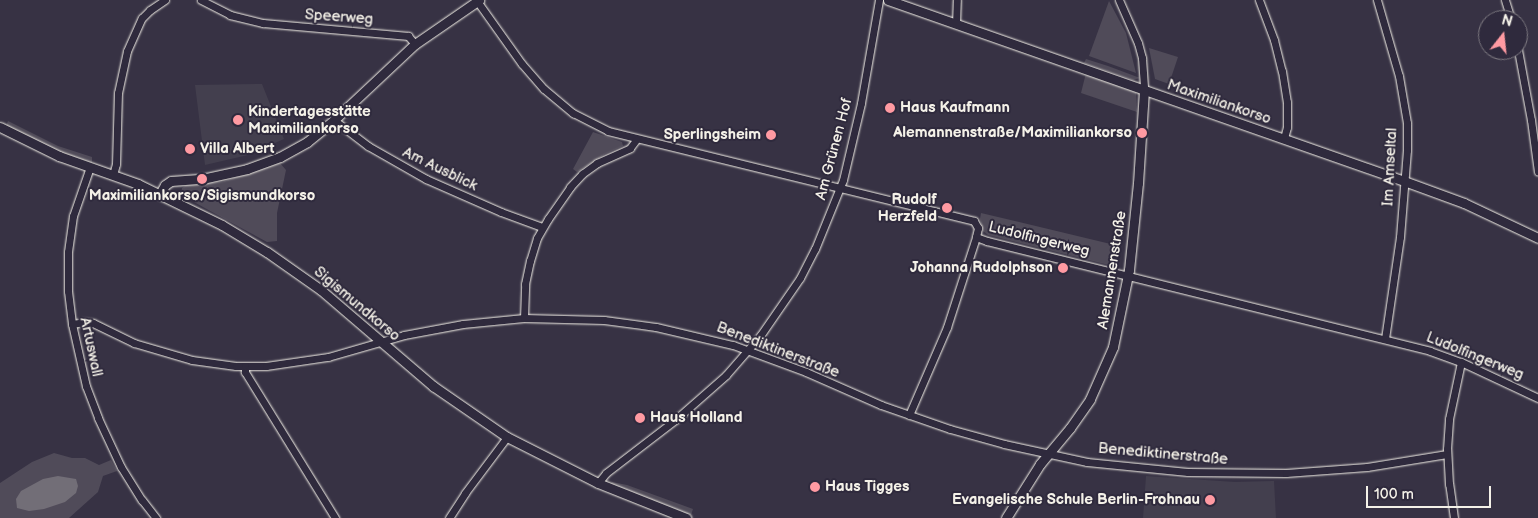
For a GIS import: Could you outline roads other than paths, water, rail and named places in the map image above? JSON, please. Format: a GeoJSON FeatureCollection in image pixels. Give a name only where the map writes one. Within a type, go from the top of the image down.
{"type":"FeatureCollection","features":[{"type":"Feature","properties":{"kind":"street"},"geometry":{"type":"LineString","coordinates":[[113,175],[116,164],[118,93],[126,50],[142,18],[165,0]]}},
{"type":"Feature","properties":{"kind":"street","name":"Speerweg"},"geometry":{"type":"LineString","coordinates":[[201,0],[230,15],[263,23],[408,36],[416,44]]}},
{"type":"Feature","properties":{"kind":"street","name":"Am Grünen Hof"},"geometry":{"type":"LineString","coordinates":[[598,484],[606,473],[701,398],[749,350],[800,278],[815,249],[840,188],[861,103],[878,0]]}},
{"type":"Feature","properties":{"kind":"street","name":"Maximiliankorso"},"geometry":{"type":"LineString","coordinates":[[888,0],[1404,181],[1464,203],[1538,238]]}},
{"type":"Feature","properties":{"kind":"street"},"geometry":{"type":"LineString","coordinates":[[956,24],[957,0]]}},
{"type":"Feature","properties":{"kind":"street","name":"Alemannenstraße"},"geometry":{"type":"LineString","coordinates":[[1006,518],[1027,482],[1081,414],[1107,364],[1118,328],[1128,276],[1138,183],[1144,90],[1143,65],[1138,43],[1119,0]]}},
{"type":"Feature","properties":{"kind":"street"},"geometry":{"type":"LineString","coordinates":[[1259,0],[1274,40],[1283,79],[1287,102],[1287,127],[1284,138]]}},
{"type":"Feature","properties":{"kind":"street","name":"Im Amseltal"},"geometry":{"type":"LineString","coordinates":[[1377,0],[1403,94],[1407,122],[1399,244],[1385,339]]}},
{"type":"Feature","properties":{"kind":"street"},"geometry":{"type":"LineString","coordinates":[[160,194],[165,185],[171,181],[217,177],[247,170],[280,157],[307,142],[334,120],[416,44],[478,1]]}},
{"type":"Feature","properties":{"kind":"street","name":"Ludolfingerweg"},"geometry":{"type":"LineString","coordinates":[[478,1],[532,77],[552,96],[588,122],[608,131],[636,140],[974,221],[978,228],[976,237],[1385,339],[1461,362],[1538,398]]}},
{"type":"Feature","properties":{"kind":"street"},"geometry":{"type":"LineString","coordinates":[[1520,60],[1538,172]]}},
{"type":"Feature","properties":{"kind":"street","name":"Am Ausblick"},"geometry":{"type":"LineString","coordinates":[[334,120],[368,146],[426,179],[500,212],[542,227]]}},
{"type":"Feature","properties":{"kind":"street","name":"Sigismundkorso"},"geometry":{"type":"LineString","coordinates":[[0,127],[51,153],[160,194],[222,225],[267,252],[321,290],[439,391],[507,437],[598,484],[686,518]]}},
{"type":"Feature","properties":{"kind":"street"},"geometry":{"type":"LineString","coordinates":[[524,318],[528,268],[542,227],[560,200],[582,174],[597,163],[630,148],[636,140]]}},
{"type":"Feature","properties":{"kind":"street","name":"Artuswall"},"geometry":{"type":"LineString","coordinates":[[90,167],[73,216],[69,243],[68,291],[72,324],[86,386],[98,418],[121,466],[142,500],[156,518]]}},
{"type":"Feature","properties":{"kind":"street"},"geometry":{"type":"LineString","coordinates":[[909,415],[947,328],[976,237]]}},
{"type":"Feature","properties":{"kind":"street","name":"Benediktinerstraße"},"geometry":{"type":"LineString","coordinates":[[72,324],[93,323],[134,343],[192,360],[245,366],[300,362],[328,357],[381,341],[448,326],[524,318],[590,319],[690,333],[749,350],[909,415],[1004,444],[1110,465],[1224,474],[1286,473],[1359,468],[1447,454]]}},
{"type":"Feature","properties":{"kind":"street"},"geometry":{"type":"LineString","coordinates":[[1454,518],[1450,498],[1447,454],[1449,419],[1461,362]]}},
{"type":"Feature","properties":{"kind":"street"},"geometry":{"type":"LineString","coordinates":[[245,366],[245,372],[335,518]]}},
{"type":"Feature","properties":{"kind":"street"},"geometry":{"type":"LineString","coordinates":[[449,518],[474,480],[507,437]]}},
{"type":"Feature","properties":{"kind":"place","name":"Haus Kaufmann"},"geometry":{"type":"Point","coordinates":[890,108]}},
{"type":"Feature","properties":{"kind":"place","name":"Kindertagesstätte Maximiliankorso"},"geometry":{"type":"Point","coordinates":[238,120]}},
{"type":"Feature","properties":{"kind":"place","name":"Alemannenstraße/Maximiliankorso"},"geometry":{"type":"Point","coordinates":[1142,133]}},
{"type":"Feature","properties":{"kind":"place","name":"Sperlingsheim"},"geometry":{"type":"Point","coordinates":[771,135]}},
{"type":"Feature","properties":{"kind":"place","name":"Villa Albert"},"geometry":{"type":"Point","coordinates":[190,149]}},
{"type":"Feature","properties":{"kind":"place","name":"Maximiliankorso/Sigismundkorso"},"geometry":{"type":"Point","coordinates":[202,179]}},
{"type":"Feature","properties":{"kind":"place","name":"Rudolf Herzfeld"},"geometry":{"type":"Point","coordinates":[947,208]}},
{"type":"Feature","properties":{"kind":"place","name":"Johanna Rudolphson"},"geometry":{"type":"Point","coordinates":[1063,268]}},
{"type":"Feature","properties":{"kind":"place","name":"Haus Holland"},"geometry":{"type":"Point","coordinates":[640,418]}},
{"type":"Feature","properties":{"kind":"place","name":"Haus Tigges"},"geometry":{"type":"Point","coordinates":[815,487]}},
{"type":"Feature","properties":{"kind":"place","name":"Evangelische Schule Berlin-Frohnau"},"geometry":{"type":"Point","coordinates":[1210,500]}}]}
